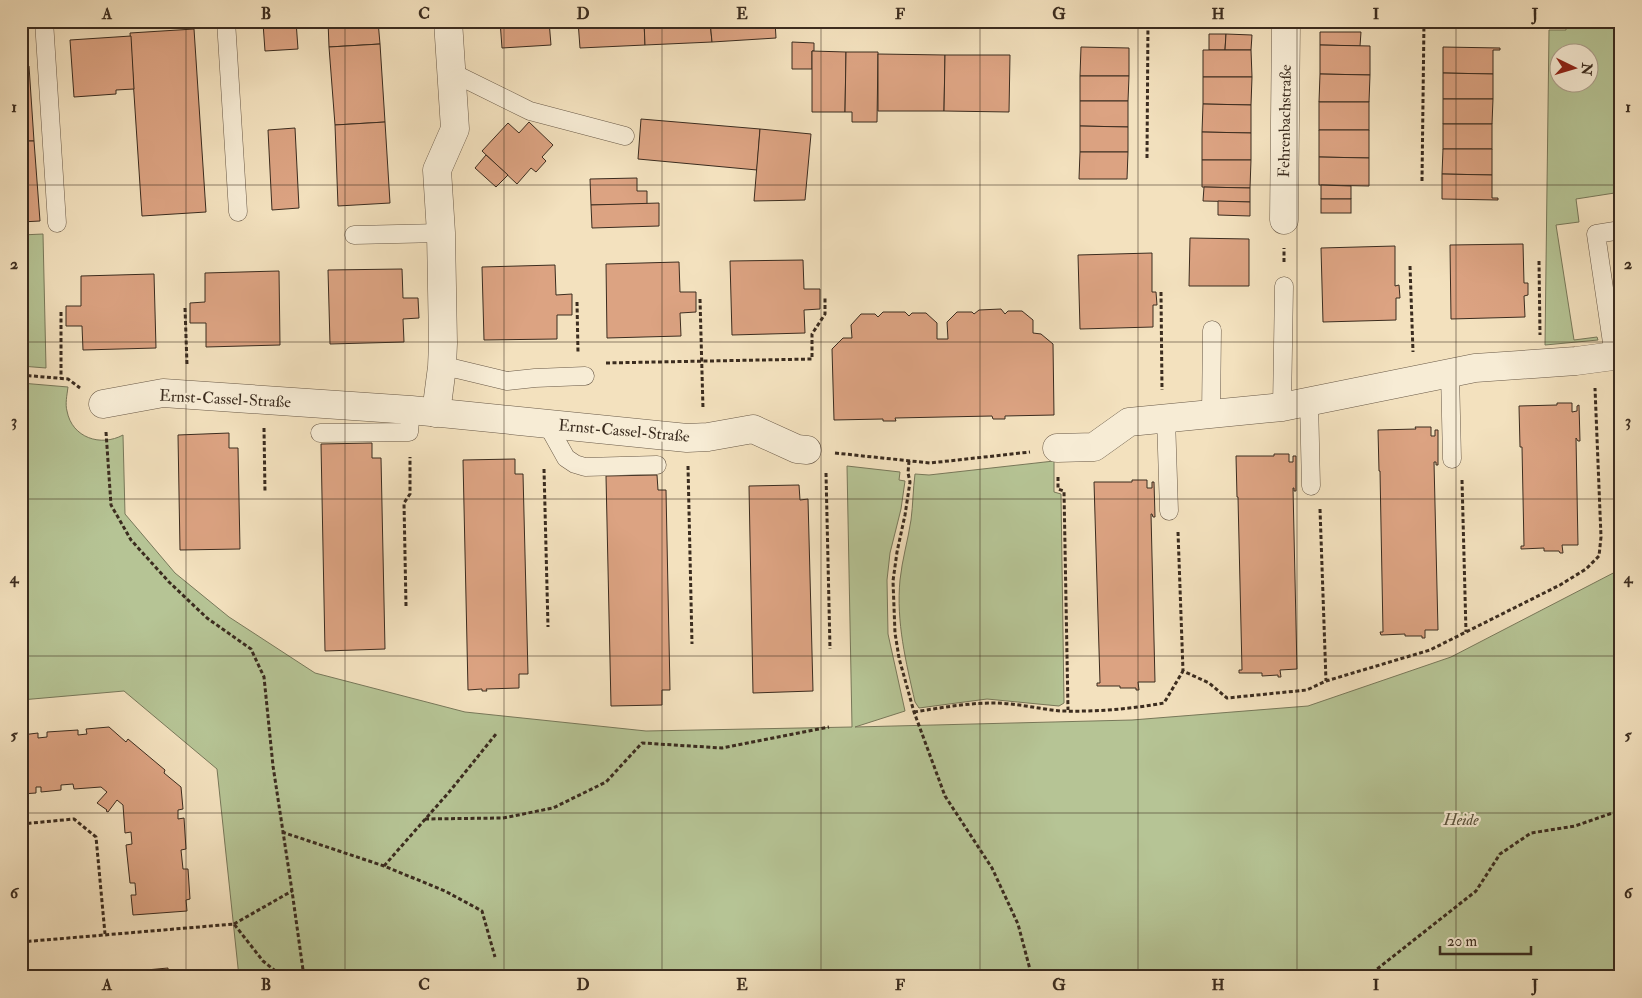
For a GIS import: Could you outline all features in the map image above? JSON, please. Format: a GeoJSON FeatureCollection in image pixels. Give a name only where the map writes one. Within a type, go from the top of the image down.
{"type":"FeatureCollection","features":[{"type":"Feature","properties":{"kind":"street"},"geometry":{"type":"LineString","coordinates":[[419,418],[442,367],[441,233],[438,170],[455,129],[448,21]]}},
{"type":"Feature","properties":{"kind":"street","name":"Fehrenbachstraße"},"geometry":{"type":"LineString","coordinates":[[1284,220],[1286,21]]}},
{"type":"Feature","properties":{"kind":"street"},"geometry":{"type":"LineString","coordinates":[[1057,448],[1094,446],[1129,422],[1282,407],[1475,368],[1609,356]]}},
{"type":"Feature","properties":{"kind":"street","name":"Ernst-Cassel-Straße"},"geometry":{"type":"LineString","coordinates":[[104,404],[163,393],[264,400],[419,418],[547,424],[697,437],[753,429],[797,449],[816,451]]}},
{"type":"Feature","properties":{"kind":"lane"},"geometry":{"type":"LineString","coordinates":[[44,21],[57,222]]}},
{"type":"Feature","properties":{"kind":"lane"},"geometry":{"type":"LineString","coordinates":[[226,21],[238,212]]}},
{"type":"Feature","properties":{"kind":"lane"},"geometry":{"type":"LineString","coordinates":[[451,72],[530,111],[625,136]]}},
{"type":"Feature","properties":{"kind":"lane"},"geometry":{"type":"LineString","coordinates":[[1609,356],[1596,234],[1621,230]]}},
{"type":"Feature","properties":{"kind":"lane"},"geometry":{"type":"LineString","coordinates":[[354,235],[441,233]]}},
{"type":"Feature","properties":{"kind":"lane"},"geometry":{"type":"LineString","coordinates":[[1282,407],[1284,286]]}},
{"type":"Feature","properties":{"kind":"lane"},"geometry":{"type":"LineString","coordinates":[[1211,414],[1212,330]]}},
{"type":"Feature","properties":{"kind":"lane"},"geometry":{"type":"LineString","coordinates":[[442,367],[507,381],[585,376]]}},
{"type":"Feature","properties":{"kind":"lane"},"geometry":{"type":"LineString","coordinates":[[1450,372],[1452,459]]}},
{"type":"Feature","properties":{"kind":"lane"},"geometry":{"type":"LineString","coordinates":[[1309,401],[1311,486]]}},
{"type":"Feature","properties":{"kind":"lane"},"geometry":{"type":"LineString","coordinates":[[320,434],[419,418]]}},
{"type":"Feature","properties":{"kind":"lane"},"geometry":{"type":"LineString","coordinates":[[1166,418],[1169,511]]}},
{"type":"Feature","properties":{"kind":"lane"},"geometry":{"type":"LineString","coordinates":[[547,424],[566,458],[575,464],[585,467],[657,464]]}},
{"type":"Feature","properties":{"kind":"path"},"geometry":{"type":"LineString","coordinates":[[1147,158],[1148,21]]}},
{"type":"Feature","properties":{"kind":"path"},"geometry":{"type":"LineString","coordinates":[[1422,180],[1424,21]]}},
{"type":"Feature","properties":{"kind":"path"},"geometry":{"type":"LineString","coordinates":[[1284,220],[1284,286]]}},
{"type":"Feature","properties":{"kind":"path"},"geometry":{"type":"LineString","coordinates":[[1539,261],[1542,363]]}},
{"type":"Feature","properties":{"kind":"path"},"geometry":{"type":"LineString","coordinates":[[1410,266],[1413,380]]}},
{"type":"Feature","properties":{"kind":"path"},"geometry":{"type":"LineString","coordinates":[[1161,292],[1162,389],[1166,418]]}},
{"type":"Feature","properties":{"kind":"path"},"geometry":{"type":"LineString","coordinates":[[606,363],[812,359],[812,334],[825,314],[825,296]]}},
{"type":"Feature","properties":{"kind":"path"},"geometry":{"type":"LineString","coordinates":[[692,644],[697,437],[705,415],[703,410],[700,299]]}},
{"type":"Feature","properties":{"kind":"path"},"geometry":{"type":"LineString","coordinates":[[577,302],[578,355]]}},
{"type":"Feature","properties":{"kind":"path"},"geometry":{"type":"LineString","coordinates":[[185,308],[187,375],[185,394]]}},
{"type":"Feature","properties":{"kind":"path"},"geometry":{"type":"LineString","coordinates":[[61,312],[61,378]]}},
{"type":"Feature","properties":{"kind":"path"},"geometry":{"type":"LineString","coordinates":[[1183,671],[1209,683],[1227,698],[1307,690],[1326,681],[1430,650],[1586,570],[1599,556],[1601,537],[1595,377],[1609,356]]}},
{"type":"Feature","properties":{"kind":"path"},"geometry":{"type":"LineString","coordinates":[[21,375],[68,379],[104,404],[111,505],[130,540],[169,582],[207,618],[251,649],[264,677],[273,766],[304,977]]}},
{"type":"Feature","properties":{"kind":"path"},"geometry":{"type":"LineString","coordinates":[[264,400],[265,493]]}},
{"type":"Feature","properties":{"kind":"path"},"geometry":{"type":"LineString","coordinates":[[406,606],[404,503],[410,494],[419,418]]}},
{"type":"Feature","properties":{"kind":"path"},"geometry":{"type":"LineString","coordinates":[[547,424],[544,456],[548,627]]}},
{"type":"Feature","properties":{"kind":"path"},"geometry":{"type":"LineString","coordinates":[[830,648],[816,451],[930,463],[1057,448],[1058,489],[1064,491],[1068,710]]}},
{"type":"Feature","properties":{"kind":"path"},"geometry":{"type":"LineString","coordinates":[[1452,459],[1461,473],[1466,632]]}},
{"type":"Feature","properties":{"kind":"path"},"geometry":{"type":"LineString","coordinates":[[909,461],[908,473],[910,482],[905,515],[896,552],[893,581],[898,658],[914,712],[945,796],[992,868],[1018,924],[1032,977]]}},
{"type":"Feature","properties":{"kind":"path"},"geometry":{"type":"LineString","coordinates":[[1311,486],[1320,499],[1326,681]]}},
{"type":"Feature","properties":{"kind":"path"},"geometry":{"type":"LineString","coordinates":[[914,712],[969,704],[995,703],[1068,710],[1113,709],[1164,703],[1183,671],[1178,525],[1169,511]]}},
{"type":"Feature","properties":{"kind":"path"},"geometry":{"type":"LineString","coordinates":[[425,819],[503,818],[553,808],[606,782],[642,743],[722,748],[830,727]]}},
{"type":"Feature","properties":{"kind":"path"},"geometry":{"type":"LineString","coordinates":[[384,866],[496,734]]}},
{"type":"Feature","properties":{"kind":"path"},"geometry":{"type":"LineString","coordinates":[[1366,977],[1476,891],[1500,854],[1531,833],[1575,826],[1621,810]]}},
{"type":"Feature","properties":{"kind":"path"},"geometry":{"type":"LineString","coordinates":[[21,824],[74,819],[96,837],[105,934]]}},
{"type":"Feature","properties":{"kind":"path"},"geometry":{"type":"LineString","coordinates":[[282,832],[384,866],[445,891],[482,911],[495,957]]}},
{"type":"Feature","properties":{"kind":"path"},"geometry":{"type":"LineString","coordinates":[[21,942],[234,924],[292,891]]}},
{"type":"Feature","properties":{"kind":"path"},"geometry":{"type":"LineString","coordinates":[[234,924],[263,961],[283,977]]}},
{"type":"Feature","properties":{"kind":"green space"},"geometry":{"type":"Polygon","coordinates":[[[1566,21],[1621,21],[1621,192],[1576,199],[1579,222],[1556,225],[1574,340],[1597,337],[1598,340],[1545,345],[1549,30],[1566,30],[1566,21]]]}},
{"type":"Feature","properties":{"kind":"green space"},"geometry":{"type":"Polygon","coordinates":[[[43,234],[46,368],[21,366],[21,235],[43,234]]]}},
{"type":"Feature","properties":{"kind":"green space","name":"Heide"},"geometry":{"type":"Polygon","coordinates":[[[21,383],[68,387],[67,411],[70,420],[81,434],[97,440],[114,439],[123,435],[125,514],[175,573],[229,617],[315,673],[465,712],[646,731],[852,727],[847,466],[900,472],[899,480],[905,481],[901,509],[890,553],[887,580],[888,634],[905,711],[855,727],[1132,720],[1308,706],[1451,657],[1621,569],[1621,977],[239,977],[217,769],[124,691],[21,700],[21,383]]]}},
{"type":"Feature","properties":{"kind":"green space"},"geometry":{"type":"Polygon","coordinates":[[[1054,461],[1054,492],[1061,494],[1064,703],[1059,706],[987,699],[919,708],[915,702],[905,657],[899,611],[900,580],[911,520],[915,474],[929,475],[1054,461]]]}},
{"type":"Feature","properties":{"kind":"building"},"geometry":{"type":"Polygon","coordinates":[[[296,21],[298,49],[265,51],[263,23],[296,21]]]}},
{"type":"Feature","properties":{"kind":"building"},"geometry":{"type":"Polygon","coordinates":[[[328,21],[378,21],[380,44],[329,47],[328,21]]]}},
{"type":"Feature","properties":{"kind":"building"},"geometry":{"type":"Polygon","coordinates":[[[500,21],[549,21],[551,45],[502,48],[500,21]]]}},
{"type":"Feature","properties":{"kind":"building"},"geometry":{"type":"Polygon","coordinates":[[[549,21],[563,21],[563,25],[550,26],[549,21]]]}},
{"type":"Feature","properties":{"kind":"building"},"geometry":{"type":"Polygon","coordinates":[[[578,21],[644,21],[645,45],[580,48],[578,21]]]}},
{"type":"Feature","properties":{"kind":"building"},"geometry":{"type":"Polygon","coordinates":[[[644,21],[710,21],[712,42],[645,45],[644,21]]]}},
{"type":"Feature","properties":{"kind":"building"},"geometry":{"type":"Polygon","coordinates":[[[710,21],[775,21],[776,38],[712,42],[710,21]]]}},
{"type":"Feature","properties":{"kind":"building"},"geometry":{"type":"Polygon","coordinates":[[[194,29],[206,212],[142,216],[130,33],[194,29]]]}},
{"type":"Feature","properties":{"kind":"building"},"geometry":{"type":"Polygon","coordinates":[[[1320,32],[1361,32],[1360,46],[1320,45],[1320,32]]]}},
{"type":"Feature","properties":{"kind":"building"},"geometry":{"type":"Polygon","coordinates":[[[1209,34],[1226,34],[1225,50],[1209,50],[1209,34]]]}},
{"type":"Feature","properties":{"kind":"building"},"geometry":{"type":"Polygon","coordinates":[[[1226,34],[1252,35],[1251,50],[1225,50],[1226,34]]]}},
{"type":"Feature","properties":{"kind":"building"},"geometry":{"type":"Polygon","coordinates":[[[131,36],[134,89],[116,90],[116,94],[74,97],[70,40],[131,36]]]}},
{"type":"Feature","properties":{"kind":"building"},"geometry":{"type":"Polygon","coordinates":[[[792,42],[814,43],[812,69],[792,69],[792,42]]]}},
{"type":"Feature","properties":{"kind":"building"},"geometry":{"type":"Polygon","coordinates":[[[380,44],[385,122],[335,125],[329,47],[380,44]]]}},
{"type":"Feature","properties":{"kind":"building"},"geometry":{"type":"Polygon","coordinates":[[[1320,45],[1370,46],[1370,75],[1320,74],[1320,45]]]}},
{"type":"Feature","properties":{"kind":"building"},"geometry":{"type":"Polygon","coordinates":[[[1081,47],[1129,48],[1129,76],[1080,76],[1081,47]]]}},
{"type":"Feature","properties":{"kind":"building"},"geometry":{"type":"Polygon","coordinates":[[[1443,47],[1500,48],[1500,50],[1493,50],[1493,74],[1443,73],[1443,47]]]}},
{"type":"Feature","properties":{"kind":"building"},"geometry":{"type":"Polygon","coordinates":[[[1203,50],[1251,50],[1252,77],[1203,77],[1203,50]]]}},
{"type":"Feature","properties":{"kind":"building"},"geometry":{"type":"Polygon","coordinates":[[[812,51],[846,52],[845,112],[812,112],[812,51]]]}},
{"type":"Feature","properties":{"kind":"building"},"geometry":{"type":"Polygon","coordinates":[[[846,52],[878,52],[877,122],[852,122],[852,112],[845,112],[846,52]]]}},
{"type":"Feature","properties":{"kind":"building"},"geometry":{"type":"Polygon","coordinates":[[[878,54],[945,55],[944,111],[878,111],[878,54]]]}},
{"type":"Feature","properties":{"kind":"building"},"geometry":{"type":"Polygon","coordinates":[[[945,55],[1010,55],[1009,112],[944,111],[945,55]]]}},
{"type":"Feature","properties":{"kind":"building"},"geometry":{"type":"Polygon","coordinates":[[[21,66],[29,66],[34,141],[21,141],[21,66]]]}},
{"type":"Feature","properties":{"kind":"building"},"geometry":{"type":"Polygon","coordinates":[[[1443,73],[1493,74],[1493,99],[1443,99],[1443,73]]]}},
{"type":"Feature","properties":{"kind":"building"},"geometry":{"type":"Polygon","coordinates":[[[1320,74],[1370,75],[1369,102],[1319,102],[1320,74]]]}},
{"type":"Feature","properties":{"kind":"building"},"geometry":{"type":"Polygon","coordinates":[[[1080,76],[1129,76],[1128,101],[1080,101],[1080,76]]]}},
{"type":"Feature","properties":{"kind":"building"},"geometry":{"type":"Polygon","coordinates":[[[1203,77],[1252,77],[1251,105],[1203,104],[1203,77]]]}},
{"type":"Feature","properties":{"kind":"building"},"geometry":{"type":"Polygon","coordinates":[[[1443,99],[1493,99],[1492,124],[1443,124],[1443,99]]]}},
{"type":"Feature","properties":{"kind":"building"},"geometry":{"type":"Polygon","coordinates":[[[1080,101],[1128,101],[1128,127],[1080,126],[1080,101]]]}},
{"type":"Feature","properties":{"kind":"building"},"geometry":{"type":"Polygon","coordinates":[[[1319,102],[1369,102],[1369,130],[1319,130],[1319,102]]]}},
{"type":"Feature","properties":{"kind":"building"},"geometry":{"type":"Polygon","coordinates":[[[1203,104],[1251,105],[1251,133],[1202,132],[1203,104]]]}},
{"type":"Feature","properties":{"kind":"building"},"geometry":{"type":"Polygon","coordinates":[[[641,119],[760,129],[757,170],[638,159],[641,119]]]}},
{"type":"Feature","properties":{"kind":"building"},"geometry":{"type":"Polygon","coordinates":[[[385,122],[390,203],[338,206],[335,125],[385,122]]]}},
{"type":"Feature","properties":{"kind":"building"},"geometry":{"type":"Polygon","coordinates":[[[529,122],[553,145],[542,157],[546,161],[536,172],[531,168],[517,184],[482,151],[508,123],[519,133],[529,122]]]}},
{"type":"Feature","properties":{"kind":"building"},"geometry":{"type":"Polygon","coordinates":[[[1443,124],[1492,124],[1492,149],[1443,149],[1443,124]]]}},
{"type":"Feature","properties":{"kind":"building"},"geometry":{"type":"Polygon","coordinates":[[[1080,126],[1128,127],[1128,152],[1080,152],[1080,126]]]}},
{"type":"Feature","properties":{"kind":"building"},"geometry":{"type":"Polygon","coordinates":[[[295,128],[299,208],[272,210],[268,130],[295,128]]]}},
{"type":"Feature","properties":{"kind":"building"},"geometry":{"type":"Polygon","coordinates":[[[760,129],[811,134],[805,200],[754,201],[760,129]]]}},
{"type":"Feature","properties":{"kind":"building"},"geometry":{"type":"Polygon","coordinates":[[[1319,130],[1369,130],[1369,158],[1319,157],[1319,130]]]}},
{"type":"Feature","properties":{"kind":"building"},"geometry":{"type":"Polygon","coordinates":[[[1202,132],[1251,133],[1251,160],[1202,160],[1202,132]]]}},
{"type":"Feature","properties":{"kind":"building"},"geometry":{"type":"Polygon","coordinates":[[[21,141],[34,141],[40,221],[21,222],[21,141]]]}},
{"type":"Feature","properties":{"kind":"building"},"geometry":{"type":"Polygon","coordinates":[[[1443,149],[1492,149],[1492,175],[1442,174],[1443,149]]]}},
{"type":"Feature","properties":{"kind":"building"},"geometry":{"type":"Polygon","coordinates":[[[1080,152],[1128,152],[1127,179],[1079,179],[1080,152]]]}},
{"type":"Feature","properties":{"kind":"building"},"geometry":{"type":"Polygon","coordinates":[[[486,155],[508,175],[496,187],[475,168],[486,155]]]}},
{"type":"Feature","properties":{"kind":"building"},"geometry":{"type":"Polygon","coordinates":[[[1319,157],[1369,158],[1369,186],[1319,185],[1319,157]]]}},
{"type":"Feature","properties":{"kind":"building"},"geometry":{"type":"Polygon","coordinates":[[[1202,160],[1251,160],[1250,188],[1202,187],[1202,160]]]}},
{"type":"Feature","properties":{"kind":"building"},"geometry":{"type":"Polygon","coordinates":[[[1442,174],[1492,175],[1492,198],[1498,198],[1498,200],[1442,199],[1442,174]]]}},
{"type":"Feature","properties":{"kind":"building"},"geometry":{"type":"Polygon","coordinates":[[[637,178],[637,191],[647,191],[647,204],[591,205],[590,179],[637,178]]]}},
{"type":"Feature","properties":{"kind":"building"},"geometry":{"type":"Polygon","coordinates":[[[1321,185],[1351,186],[1351,199],[1321,199],[1321,185]]]}},
{"type":"Feature","properties":{"kind":"building"},"geometry":{"type":"Polygon","coordinates":[[[1204,187],[1250,188],[1250,202],[1203,201],[1204,187]]]}},
{"type":"Feature","properties":{"kind":"building"},"geometry":{"type":"Polygon","coordinates":[[[1321,199],[1351,199],[1351,213],[1321,213],[1321,199]]]}},
{"type":"Feature","properties":{"kind":"building"},"geometry":{"type":"Polygon","coordinates":[[[1218,201],[1250,202],[1250,216],[1218,215],[1218,201]]]}},
{"type":"Feature","properties":{"kind":"building"},"geometry":{"type":"Polygon","coordinates":[[[659,203],[659,226],[592,228],[591,205],[659,203]]]}},
{"type":"Feature","properties":{"kind":"building"},"geometry":{"type":"Polygon","coordinates":[[[1190,238],[1249,239],[1249,286],[1189,286],[1190,238]]]}},
{"type":"Feature","properties":{"kind":"building"},"geometry":{"type":"Polygon","coordinates":[[[1523,244],[1524,283],[1528,283],[1528,295],[1524,296],[1525,317],[1451,319],[1450,245],[1523,244]]]}},
{"type":"Feature","properties":{"kind":"building"},"geometry":{"type":"Polygon","coordinates":[[[1395,246],[1395,286],[1399,285],[1400,298],[1396,298],[1396,320],[1323,322],[1321,248],[1395,246]]]}},
{"type":"Feature","properties":{"kind":"building"},"geometry":{"type":"Polygon","coordinates":[[[1152,253],[1152,292],[1156,292],[1157,305],[1153,305],[1153,327],[1080,329],[1078,255],[1152,253]]]}},
{"type":"Feature","properties":{"kind":"building"},"geometry":{"type":"Polygon","coordinates":[[[803,260],[804,289],[820,289],[820,309],[804,310],[805,333],[732,335],[730,261],[803,260]]]}},
{"type":"Feature","properties":{"kind":"building"},"geometry":{"type":"Polygon","coordinates":[[[679,262],[680,292],[696,292],[696,312],[680,313],[681,336],[607,338],[606,264],[679,262]]]}},
{"type":"Feature","properties":{"kind":"building"},"geometry":{"type":"Polygon","coordinates":[[[555,265],[556,295],[572,294],[572,315],[557,315],[557,339],[484,340],[482,267],[555,265]]]}},
{"type":"Feature","properties":{"kind":"building"},"geometry":{"type":"Polygon","coordinates":[[[402,269],[403,298],[418,298],[419,318],[403,319],[404,342],[330,344],[328,270],[402,269]]]}},
{"type":"Feature","properties":{"kind":"building"},"geometry":{"type":"Polygon","coordinates":[[[279,271],[280,345],[206,347],[206,323],[190,323],[190,303],[205,302],[205,273],[279,271]]]}},
{"type":"Feature","properties":{"kind":"building"},"geometry":{"type":"Polygon","coordinates":[[[154,274],[156,348],[83,350],[82,326],[66,326],[66,306],[81,306],[81,276],[154,274]]]}},
{"type":"Feature","properties":{"kind":"building"},"geometry":{"type":"Polygon","coordinates":[[[1001,309],[1005,314],[1008,311],[1022,311],[1033,320],[1033,333],[1041,334],[1053,344],[1054,415],[1005,416],[1005,419],[993,419],[992,416],[895,418],[896,421],[883,421],[883,419],[834,420],[832,349],[843,338],[852,338],[851,325],[861,314],[875,314],[878,317],[883,312],[905,312],[909,316],[912,313],[926,313],[937,323],[937,339],[948,339],[947,322],[957,312],[972,312],[974,314],[979,310],[1001,309]]]}},
{"type":"Feature","properties":{"kind":"building"},"geometry":{"type":"Polygon","coordinates":[[[1557,403],[1572,403],[1572,412],[1577,411],[1577,406],[1579,405],[1580,441],[1576,438],[1578,545],[1562,545],[1563,553],[1559,551],[1544,551],[1544,548],[1521,549],[1521,546],[1524,546],[1522,447],[1520,447],[1519,406],[1557,405],[1557,403]]]}},
{"type":"Feature","properties":{"kind":"building"},"geometry":{"type":"Polygon","coordinates":[[[1415,427],[1431,427],[1431,436],[1435,436],[1435,430],[1438,430],[1438,465],[1434,462],[1438,630],[1425,630],[1425,638],[1422,638],[1422,636],[1405,636],[1405,634],[1381,635],[1380,632],[1383,632],[1378,430],[1416,429],[1415,427]]]}},
{"type":"Feature","properties":{"kind":"building"},"geometry":{"type":"Polygon","coordinates":[[[229,433],[229,448],[238,448],[240,549],[180,550],[178,435],[229,433]]]}},
{"type":"Feature","properties":{"kind":"building"},"geometry":{"type":"Polygon","coordinates":[[[372,443],[372,458],[381,458],[385,649],[325,651],[321,444],[372,443]]]}},
{"type":"Feature","properties":{"kind":"building"},"geometry":{"type":"Polygon","coordinates":[[[1274,454],[1289,454],[1289,462],[1293,462],[1293,456],[1296,456],[1296,491],[1293,488],[1297,669],[1280,670],[1281,677],[1278,677],[1278,675],[1262,676],[1262,673],[1239,673],[1239,670],[1242,670],[1236,456],[1274,456],[1274,454]]]}},
{"type":"Feature","properties":{"kind":"building"},"geometry":{"type":"Polygon","coordinates":[[[515,459],[515,474],[523,474],[528,674],[519,674],[519,688],[486,689],[487,691],[482,691],[482,689],[468,690],[463,460],[515,459]]]}},
{"type":"Feature","properties":{"kind":"building"},"geometry":{"type":"Polygon","coordinates":[[[657,475],[658,490],[666,490],[670,690],[662,690],[662,705],[611,706],[606,476],[657,475]]]}},
{"type":"Feature","properties":{"kind":"building"},"geometry":{"type":"Polygon","coordinates":[[[1132,480],[1147,480],[1147,488],[1152,488],[1152,482],[1154,482],[1155,517],[1151,514],[1155,682],[1138,682],[1139,690],[1136,690],[1136,688],[1120,688],[1120,686],[1097,686],[1097,683],[1100,683],[1094,482],[1132,482],[1132,480]]]}},
{"type":"Feature","properties":{"kind":"building"},"geometry":{"type":"Polygon","coordinates":[[[799,485],[800,500],[808,499],[813,691],[753,693],[749,486],[799,485]]]}},
{"type":"Feature","properties":{"kind":"building"},"geometry":{"type":"Polygon","coordinates":[[[109,727],[126,742],[128,739],[165,770],[164,773],[181,787],[183,809],[178,810],[178,819],[184,818],[186,849],[181,850],[183,869],[188,869],[190,899],[186,900],[187,911],[133,915],[131,895],[136,895],[135,883],[130,883],[126,845],[132,844],[131,832],[125,833],[123,805],[117,800],[108,812],[97,803],[107,792],[101,787],[74,789],[73,784],[61,785],[61,790],[41,792],[41,787],[36,787],[36,793],[21,794],[22,735],[38,733],[38,738],[47,737],[47,732],[78,730],[78,735],[87,734],[86,729],[109,727]]]}},
{"type":"Feature","properties":{"kind":"building"},"geometry":{"type":"Polygon","coordinates":[[[168,968],[168,973],[197,970],[198,977],[147,977],[146,970],[168,968]]]}},
{"type":"Feature","properties":{"kind":"building"},"geometry":{"type":"Polygon","coordinates":[[[131,972],[132,977],[110,977],[110,974],[131,972]]]}}]}
